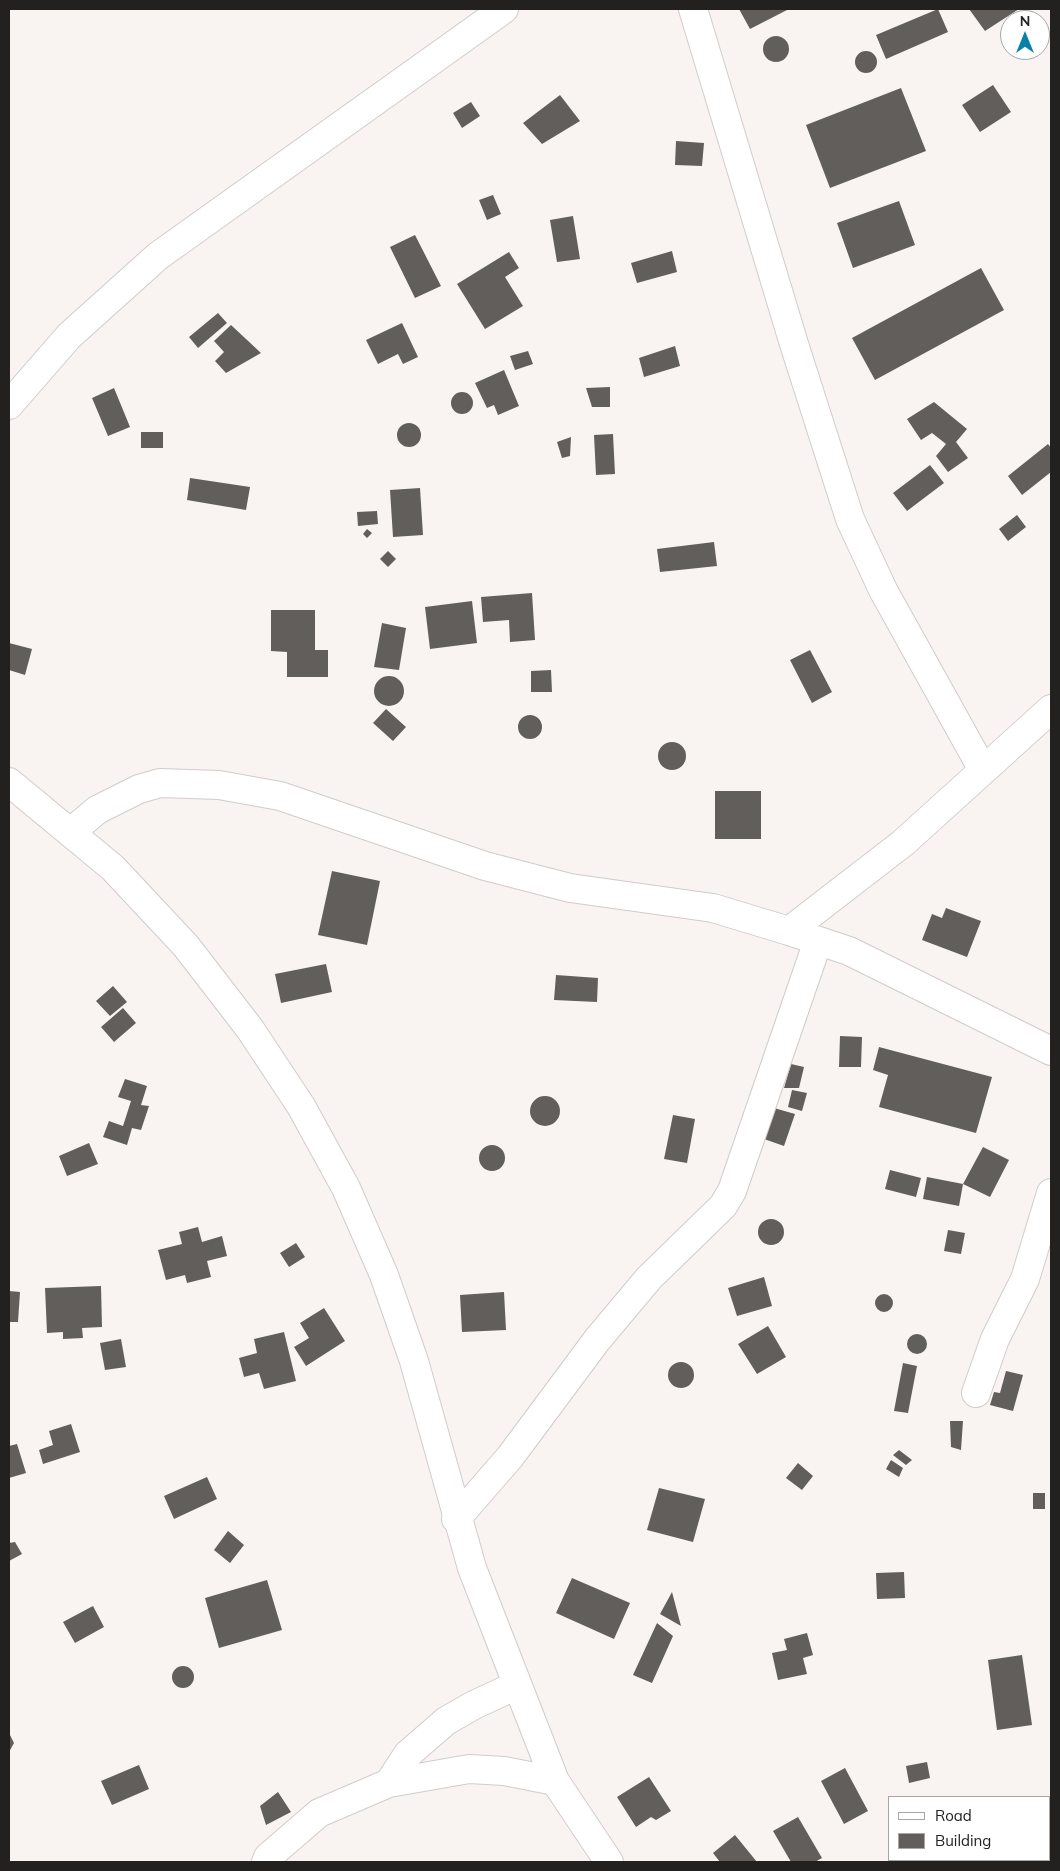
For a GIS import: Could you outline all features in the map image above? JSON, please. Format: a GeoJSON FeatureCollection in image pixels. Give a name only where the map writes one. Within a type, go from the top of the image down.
{"type":"FeatureCollection","features":[{"type":"Feature","properties":{"kind":"street"},"geometry":{"type":"LineString","coordinates":[[9,406],[69,336],[158,256],[504,9]]}},
{"type":"Feature","properties":{"kind":"street"},"geometry":{"type":"LineString","coordinates":[[693,9],[794,344],[850,519],[883,590],[983,770]]}},
{"type":"Feature","properties":{"kind":"street"},"geometry":{"type":"LineString","coordinates":[[789,931],[902,843],[1051,709]]}},
{"type":"Feature","properties":{"kind":"street"},"geometry":{"type":"LineString","coordinates":[[9,782],[113,868],[186,946],[250,1029],[301,1106],[346,1188],[384,1275],[414,1361],[456,1518],[472,1568],[555,1781],[609,1862]]}},
{"type":"Feature","properties":{"kind":"street"},"geometry":{"type":"LineString","coordinates":[[71,832],[97,810],[139,789],[160,783],[219,785],[280,796],[485,866],[570,888],[713,908],[789,931],[849,951],[1051,1051]]}},
{"type":"Feature","properties":{"kind":"street"},"geometry":{"type":"LineString","coordinates":[[456,1518],[510,1457],[597,1340],[649,1278],[723,1206],[732,1191],[818,941]]}},
{"type":"Feature","properties":{"kind":"street"},"geometry":{"type":"LineString","coordinates":[[976,1393],[996,1339],[1025,1279],[1051,1193]]}},
{"type":"Feature","properties":{"kind":"street"},"geometry":{"type":"LineString","coordinates":[[389,1783],[408,1754],[446,1721],[474,1705],[517,1685]]}},
{"type":"Feature","properties":{"kind":"street"},"geometry":{"type":"LineString","coordinates":[[266,1862],[268,1857],[319,1813],[389,1783],[469,1769],[504,1771],[555,1781]]}},
{"type":"Feature","properties":{"kind":"building"},"geometry":{"type":"Polygon","coordinates":[[[739,9],[789,9],[750,29],[739,9]]]}},
{"type":"Feature","properties":{"kind":"building"},"geometry":{"type":"Polygon","coordinates":[[[938,9],[948,32],[886,59],[876,35],[938,9]]]}},
{"type":"Feature","properties":{"kind":"building"},"geometry":{"type":"Polygon","coordinates":[[[969,9],[1019,9],[1000,10],[1000,21],[985,31],[969,9]]]}},
{"type":"Feature","properties":{"kind":"building"},"geometry":{"type":"Polygon","coordinates":[[[776,36],[785,40],[789,49],[785,58],[776,62],[767,58],[763,49],[767,40],[776,36]]]}},
{"type":"Feature","properties":{"kind":"building"},"geometry":{"type":"Polygon","coordinates":[[[866,51],[874,54],[877,62],[874,70],[866,73],[858,70],[855,62],[858,54],[866,51]]]}},
{"type":"Feature","properties":{"kind":"building"},"geometry":{"type":"Polygon","coordinates":[[[993,85],[1011,112],[980,132],[962,105],[993,85]]]}},
{"type":"Feature","properties":{"kind":"building"},"geometry":{"type":"Polygon","coordinates":[[[901,88],[926,151],[830,188],[806,125],[901,88]]]}},
{"type":"Feature","properties":{"kind":"building"},"geometry":{"type":"Polygon","coordinates":[[[560,95],[580,121],[542,144],[523,123],[560,95]]]}},
{"type":"Feature","properties":{"kind":"building"},"geometry":{"type":"Polygon","coordinates":[[[471,102],[480,116],[462,128],[453,113],[471,102]]]}},
{"type":"Feature","properties":{"kind":"building"},"geometry":{"type":"Polygon","coordinates":[[[676,141],[704,143],[702,166],[675,165],[676,141]]]}},
{"type":"Feature","properties":{"kind":"building"},"geometry":{"type":"Polygon","coordinates":[[[493,195],[501,214],[487,220],[479,200],[493,195]]]}},
{"type":"Feature","properties":{"kind":"building"},"geometry":{"type":"Polygon","coordinates":[[[899,201],[915,245],[853,268],[837,223],[899,201]]]}},
{"type":"Feature","properties":{"kind":"building"},"geometry":{"type":"Polygon","coordinates":[[[573,216],[580,259],[557,262],[550,220],[573,216]]]}},
{"type":"Feature","properties":{"kind":"building"},"geometry":{"type":"Polygon","coordinates":[[[415,235],[441,286],[415,298],[390,247],[415,235]]]}},
{"type":"Feature","properties":{"kind":"building"},"geometry":{"type":"Polygon","coordinates":[[[672,251],[677,272],[637,283],[631,263],[672,251]]]}},
{"type":"Feature","properties":{"kind":"building"},"geometry":{"type":"Polygon","coordinates":[[[509,252],[519,268],[505,277],[523,306],[485,329],[457,284],[509,252]]]}},
{"type":"Feature","properties":{"kind":"building"},"geometry":{"type":"Polygon","coordinates":[[[981,268],[1004,310],[875,380],[852,338],[981,268]]]}},
{"type":"Feature","properties":{"kind":"building"},"geometry":{"type":"Polygon","coordinates":[[[218,313],[227,323],[198,348],[189,337],[218,313]]]}},
{"type":"Feature","properties":{"kind":"building"},"geometry":{"type":"Polygon","coordinates":[[[402,323],[418,357],[403,364],[398,354],[378,364],[366,340],[402,323]]]}},
{"type":"Feature","properties":{"kind":"building"},"geometry":{"type":"Polygon","coordinates":[[[231,325],[261,353],[226,373],[215,361],[224,352],[214,341],[231,325]]]}},
{"type":"Feature","properties":{"kind":"building"},"geometry":{"type":"Polygon","coordinates":[[[675,346],[680,366],[644,377],[639,358],[675,346]]]}},
{"type":"Feature","properties":{"kind":"building"},"geometry":{"type":"Polygon","coordinates":[[[528,351],[533,364],[515,370],[510,356],[528,351]]]}},
{"type":"Feature","properties":{"kind":"building"},"geometry":{"type":"Polygon","coordinates":[[[504,370],[519,406],[498,415],[494,405],[487,408],[475,383],[504,370]]]}},
{"type":"Feature","properties":{"kind":"building"},"geometry":{"type":"Polygon","coordinates":[[[610,387],[610,407],[592,407],[586,388],[610,387]]]}},
{"type":"Feature","properties":{"kind":"building"},"geometry":{"type":"Polygon","coordinates":[[[114,388],[130,427],[108,436],[92,398],[114,388]]]}},
{"type":"Feature","properties":{"kind":"building"},"geometry":{"type":"Polygon","coordinates":[[[458,392],[466,392],[473,399],[473,407],[466,414],[458,414],[451,407],[451,399],[458,392]]]}},
{"type":"Feature","properties":{"kind":"building"},"geometry":{"type":"Polygon","coordinates":[[[934,402],[967,429],[956,442],[968,458],[948,472],[936,456],[946,444],[932,433],[921,440],[907,419],[934,402]]]}},
{"type":"Feature","properties":{"kind":"building"},"geometry":{"type":"Polygon","coordinates":[[[404,423],[414,423],[421,430],[421,440],[414,447],[404,447],[397,440],[397,430],[404,423]]]}},
{"type":"Feature","properties":{"kind":"building"},"geometry":{"type":"Polygon","coordinates":[[[141,432],[163,432],[163,448],[141,448],[141,432]]]}},
{"type":"Feature","properties":{"kind":"building"},"geometry":{"type":"Polygon","coordinates":[[[613,434],[615,474],[596,475],[594,435],[613,434]]]}},
{"type":"Feature","properties":{"kind":"building"},"geometry":{"type":"Polygon","coordinates":[[[571,437],[570,456],[562,458],[557,442],[571,437]]]}},
{"type":"Feature","properties":{"kind":"building"},"geometry":{"type":"Polygon","coordinates":[[[1048,444],[1051,448],[1051,472],[1022,495],[1008,476],[1048,444]]]}},
{"type":"Feature","properties":{"kind":"building"},"geometry":{"type":"Polygon","coordinates":[[[930,465],[944,483],[907,511],[893,493],[930,465]]]}},
{"type":"Feature","properties":{"kind":"building"},"geometry":{"type":"Polygon","coordinates":[[[190,478],[250,487],[246,510],[187,500],[190,478]]]}},
{"type":"Feature","properties":{"kind":"building"},"geometry":{"type":"Polygon","coordinates":[[[420,488],[423,535],[393,537],[390,490],[420,488]]]}},
{"type":"Feature","properties":{"kind":"building"},"geometry":{"type":"Polygon","coordinates":[[[377,511],[378,524],[358,526],[357,512],[377,511]]]}},
{"type":"Feature","properties":{"kind":"building"},"geometry":{"type":"Polygon","coordinates":[[[1017,515],[1026,527],[1008,541],[999,529],[1017,515]]]}},
{"type":"Feature","properties":{"kind":"building"},"geometry":{"type":"Polygon","coordinates":[[[367,529],[372,533],[367,538],[363,534],[367,529]]]}},
{"type":"Feature","properties":{"kind":"building"},"geometry":{"type":"Polygon","coordinates":[[[714,542],[717,566],[660,572],[657,549],[714,542]]]}},
{"type":"Feature","properties":{"kind":"building"},"geometry":{"type":"Polygon","coordinates":[[[388,551],[396,559],[388,567],[380,559],[388,551]]]}},
{"type":"Feature","properties":{"kind":"building"},"geometry":{"type":"Polygon","coordinates":[[[532,593],[535,640],[510,642],[509,620],[483,622],[481,597],[532,593]]]}},
{"type":"Feature","properties":{"kind":"building"},"geometry":{"type":"Polygon","coordinates":[[[472,601],[477,643],[430,649],[425,607],[472,601]]]}},
{"type":"Feature","properties":{"kind":"building"},"geometry":{"type":"Polygon","coordinates":[[[271,610],[315,610],[315,650],[328,650],[328,677],[287,677],[287,652],[271,651],[271,610]]]}},
{"type":"Feature","properties":{"kind":"building"},"geometry":{"type":"Polygon","coordinates":[[[382,623],[406,628],[399,670],[374,667],[382,623]]]}},
{"type":"Feature","properties":{"kind":"building"},"geometry":{"type":"Polygon","coordinates":[[[9,643],[32,649],[25,675],[9,670],[9,643]]]}},
{"type":"Feature","properties":{"kind":"building"},"geometry":{"type":"Polygon","coordinates":[[[810,650],[832,692],[812,703],[790,660],[810,650]]]}},
{"type":"Feature","properties":{"kind":"building"},"geometry":{"type":"Polygon","coordinates":[[[551,670],[552,692],[531,692],[531,671],[551,670]]]}},
{"type":"Feature","properties":{"kind":"building"},"geometry":{"type":"Polygon","coordinates":[[[389,676],[400,680],[404,691],[400,702],[389,706],[378,702],[374,691],[378,680],[389,676]]]}},
{"type":"Feature","properties":{"kind":"building"},"geometry":{"type":"Polygon","coordinates":[[[386,709],[406,727],[393,741],[373,723],[386,709]]]}},
{"type":"Feature","properties":{"kind":"building"},"geometry":{"type":"Polygon","coordinates":[[[530,715],[535,716],[541,722],[541,732],[535,738],[530,739],[525,738],[519,732],[518,727],[519,722],[525,716],[530,715]]]}},
{"type":"Feature","properties":{"kind":"building"},"geometry":{"type":"Polygon","coordinates":[[[672,742],[682,746],[686,756],[682,766],[672,770],[662,766],[658,756],[662,746],[672,742]]]}},
{"type":"Feature","properties":{"kind":"building"},"geometry":{"type":"Polygon","coordinates":[[[715,791],[761,791],[761,839],[715,839],[715,791]]]}},
{"type":"Feature","properties":{"kind":"building"},"geometry":{"type":"Polygon","coordinates":[[[332,871],[380,881],[367,945],[318,935],[332,871]]]}},
{"type":"Feature","properties":{"kind":"building"},"geometry":{"type":"Polygon","coordinates":[[[946,908],[981,921],[967,957],[922,940],[932,914],[942,918],[946,908]]]}},
{"type":"Feature","properties":{"kind":"building"},"geometry":{"type":"Polygon","coordinates":[[[326,964],[332,992],[281,1003],[275,974],[326,964]]]}},
{"type":"Feature","properties":{"kind":"building"},"geometry":{"type":"Polygon","coordinates":[[[556,975],[598,978],[597,1002],[554,1000],[556,975]]]}},
{"type":"Feature","properties":{"kind":"building"},"geometry":{"type":"Polygon","coordinates":[[[113,986],[127,1002],[110,1016],[96,1001],[113,986]]]}},
{"type":"Feature","properties":{"kind":"building"},"geometry":{"type":"Polygon","coordinates":[[[123,1008],[136,1023],[114,1042],[101,1027],[123,1008]]]}},
{"type":"Feature","properties":{"kind":"building"},"geometry":{"type":"Polygon","coordinates":[[[840,1036],[862,1037],[861,1067],[839,1067],[840,1036]]]}},
{"type":"Feature","properties":{"kind":"building"},"geometry":{"type":"Polygon","coordinates":[[[879,1047],[992,1077],[976,1133],[879,1107],[888,1075],[873,1070],[879,1047]]]}},
{"type":"Feature","properties":{"kind":"building"},"geometry":{"type":"Polygon","coordinates":[[[791,1064],[804,1067],[799,1088],[784,1088],[791,1064]]]}},
{"type":"Feature","properties":{"kind":"building"},"geometry":{"type":"Polygon","coordinates":[[[125,1079],[147,1086],[141,1105],[149,1106],[141,1130],[132,1128],[127,1145],[103,1137],[109,1121],[123,1126],[131,1101],[118,1097],[125,1079]]]}},
{"type":"Feature","properties":{"kind":"building"},"geometry":{"type":"Polygon","coordinates":[[[792,1090],[807,1093],[802,1111],[788,1107],[792,1090]]]}},
{"type":"Feature","properties":{"kind":"building"},"geometry":{"type":"Polygon","coordinates":[[[545,1096],[556,1100],[560,1111],[556,1122],[545,1126],[534,1122],[530,1111],[534,1100],[545,1096]]]}},
{"type":"Feature","properties":{"kind":"building"},"geometry":{"type":"Polygon","coordinates":[[[774,1108],[795,1114],[784,1146],[764,1139],[774,1108]]]}},
{"type":"Feature","properties":{"kind":"building"},"geometry":{"type":"Polygon","coordinates":[[[673,1115],[695,1119],[687,1163],[664,1159],[673,1115]]]}},
{"type":"Feature","properties":{"kind":"building"},"geometry":{"type":"Polygon","coordinates":[[[89,1143],[98,1164],[67,1176],[59,1156],[89,1143]]]}},
{"type":"Feature","properties":{"kind":"building"},"geometry":{"type":"Polygon","coordinates":[[[492,1145],[501,1149],[505,1158],[501,1167],[492,1171],[483,1167],[479,1158],[483,1149],[492,1145]]]}},
{"type":"Feature","properties":{"kind":"building"},"geometry":{"type":"Polygon","coordinates":[[[983,1147],[1009,1160],[990,1197],[963,1184],[983,1147]]]}},
{"type":"Feature","properties":{"kind":"building"},"geometry":{"type":"Polygon","coordinates":[[[890,1170],[921,1178],[916,1197],[885,1189],[890,1170]]]}},
{"type":"Feature","properties":{"kind":"building"},"geometry":{"type":"Polygon","coordinates":[[[927,1177],[963,1184],[959,1206],[923,1199],[927,1177]]]}},
{"type":"Feature","properties":{"kind":"building"},"geometry":{"type":"Polygon","coordinates":[[[771,1219],[780,1223],[784,1232],[780,1241],[771,1245],[762,1241],[758,1232],[762,1223],[771,1219]]]}},
{"type":"Feature","properties":{"kind":"building"},"geometry":{"type":"Polygon","coordinates":[[[198,1227],[202,1242],[222,1236],[227,1256],[207,1261],[211,1277],[187,1283],[185,1275],[166,1280],[158,1250],[182,1244],[179,1232],[198,1227]]]}},
{"type":"Feature","properties":{"kind":"building"},"geometry":{"type":"Polygon","coordinates":[[[948,1230],[965,1233],[961,1254],[944,1251],[948,1230]]]}},
{"type":"Feature","properties":{"kind":"building"},"geometry":{"type":"Polygon","coordinates":[[[296,1243],[305,1257],[289,1267],[280,1253],[296,1243]]]}},
{"type":"Feature","properties":{"kind":"building"},"geometry":{"type":"Polygon","coordinates":[[[764,1277],[772,1306],[737,1316],[728,1288],[764,1277]]]}},
{"type":"Feature","properties":{"kind":"building"},"geometry":{"type":"Polygon","coordinates":[[[101,1286],[102,1327],[82,1328],[83,1338],[63,1339],[63,1332],[47,1333],[45,1288],[101,1286]]]}},
{"type":"Feature","properties":{"kind":"building"},"geometry":{"type":"Polygon","coordinates":[[[9,1291],[20,1292],[18,1322],[9,1322],[9,1291]]]}},
{"type":"Feature","properties":{"kind":"building"},"geometry":{"type":"Polygon","coordinates":[[[504,1292],[506,1330],[462,1332],[460,1295],[504,1292]]]}},
{"type":"Feature","properties":{"kind":"building"},"geometry":{"type":"Polygon","coordinates":[[[880,1294],[888,1294],[893,1299],[891,1310],[880,1312],[875,1307],[875,1299],[880,1294]]]}},
{"type":"Feature","properties":{"kind":"building"},"geometry":{"type":"Polygon","coordinates":[[[324,1308],[345,1341],[306,1366],[294,1347],[309,1338],[300,1323],[324,1308]]]}},
{"type":"Feature","properties":{"kind":"building"},"geometry":{"type":"Polygon","coordinates":[[[768,1326],[786,1357],[757,1374],[738,1344],[768,1326]]]}},
{"type":"Feature","properties":{"kind":"building"},"geometry":{"type":"Polygon","coordinates":[[[284,1332],[296,1381],[264,1389],[259,1373],[244,1377],[239,1358],[257,1353],[254,1339],[284,1332]]]}},
{"type":"Feature","properties":{"kind":"building"},"geometry":{"type":"Polygon","coordinates":[[[917,1334],[924,1337],[927,1344],[924,1351],[917,1354],[910,1351],[907,1344],[910,1337],[917,1334]]]}},
{"type":"Feature","properties":{"kind":"building"},"geometry":{"type":"Polygon","coordinates":[[[121,1339],[126,1367],[105,1370],[100,1343],[121,1339]]]}},
{"type":"Feature","properties":{"kind":"building"},"geometry":{"type":"Polygon","coordinates":[[[681,1362],[690,1366],[694,1375],[690,1384],[681,1388],[672,1384],[668,1375],[672,1366],[681,1362]]]}},
{"type":"Feature","properties":{"kind":"building"},"geometry":{"type":"Polygon","coordinates":[[[903,1363],[917,1366],[908,1413],[894,1411],[903,1363]]]}},
{"type":"Feature","properties":{"kind":"building"},"geometry":{"type":"Polygon","coordinates":[[[1006,1371],[1023,1375],[1013,1411],[990,1405],[994,1392],[1000,1393],[1006,1371]]]}},
{"type":"Feature","properties":{"kind":"building"},"geometry":{"type":"Polygon","coordinates":[[[950,1421],[963,1421],[961,1450],[951,1447],[950,1421]]]}},
{"type":"Feature","properties":{"kind":"building"},"geometry":{"type":"Polygon","coordinates":[[[71,1424],[80,1452],[43,1464],[39,1450],[53,1445],[49,1431],[71,1424]]]}},
{"type":"Feature","properties":{"kind":"building"},"geometry":{"type":"Polygon","coordinates":[[[17,1444],[26,1473],[9,1478],[9,1446],[17,1444]]]}},
{"type":"Feature","properties":{"kind":"building"},"geometry":{"type":"Polygon","coordinates":[[[899,1450],[912,1460],[906,1465],[893,1455],[899,1450]]]}},
{"type":"Feature","properties":{"kind":"building"},"geometry":{"type":"Polygon","coordinates":[[[891,1460],[903,1468],[899,1477],[886,1469],[891,1460]]]}},
{"type":"Feature","properties":{"kind":"building"},"geometry":{"type":"Polygon","coordinates":[[[798,1463],[813,1476],[802,1490],[786,1478],[798,1463]]]}},
{"type":"Feature","properties":{"kind":"building"},"geometry":{"type":"Polygon","coordinates":[[[207,1477],[217,1499],[174,1519],[164,1496],[207,1477]]]}},
{"type":"Feature","properties":{"kind":"building"},"geometry":{"type":"Polygon","coordinates":[[[659,1488],[705,1499],[693,1542],[647,1530],[659,1488]]]}},
{"type":"Feature","properties":{"kind":"building"},"geometry":{"type":"Polygon","coordinates":[[[1033,1493],[1045,1493],[1045,1509],[1033,1509],[1033,1493]]]}},
{"type":"Feature","properties":{"kind":"building"},"geometry":{"type":"Polygon","coordinates":[[[228,1531],[244,1545],[230,1563],[214,1550],[228,1531]]]}},
{"type":"Feature","properties":{"kind":"building"},"geometry":{"type":"Polygon","coordinates":[[[15,1542],[22,1554],[9,1561],[9,1543],[15,1542]]]}},
{"type":"Feature","properties":{"kind":"building"},"geometry":{"type":"Polygon","coordinates":[[[904,1572],[905,1598],[877,1599],[876,1573],[904,1572]]]}},
{"type":"Feature","properties":{"kind":"building"},"geometry":{"type":"Polygon","coordinates":[[[572,1578],[630,1603],[614,1639],[556,1613],[572,1578]]]}},
{"type":"Feature","properties":{"kind":"building"},"geometry":{"type":"Polygon","coordinates":[[[267,1580],[282,1630],[219,1648],[205,1598],[267,1580]]]}},
{"type":"Feature","properties":{"kind":"building"},"geometry":{"type":"Polygon","coordinates":[[[672,1592],[681,1626],[660,1614],[672,1592]]]}},
{"type":"Feature","properties":{"kind":"building"},"geometry":{"type":"Polygon","coordinates":[[[93,1606],[104,1627],[75,1643],[63,1622],[93,1606]]]}},
{"type":"Feature","properties":{"kind":"building"},"geometry":{"type":"Polygon","coordinates":[[[657,1623],[673,1636],[652,1683],[633,1675],[657,1623]]]}},
{"type":"Feature","properties":{"kind":"building"},"geometry":{"type":"Polygon","coordinates":[[[807,1633],[813,1655],[803,1658],[807,1674],[778,1680],[772,1653],[787,1650],[784,1639],[807,1633]]]}},
{"type":"Feature","properties":{"kind":"building"},"geometry":{"type":"Polygon","coordinates":[[[1022,1655],[1032,1725],[997,1730],[988,1660],[1022,1655]]]}},
{"type":"Feature","properties":{"kind":"building"},"geometry":{"type":"Polygon","coordinates":[[[183,1666],[191,1669],[194,1677],[191,1685],[183,1688],[175,1685],[172,1677],[175,1669],[183,1666]]]}},
{"type":"Feature","properties":{"kind":"building"},"geometry":{"type":"Polygon","coordinates":[[[9,1733],[14,1743],[9,1752],[9,1733]]]}},
{"type":"Feature","properties":{"kind":"building"},"geometry":{"type":"Polygon","coordinates":[[[927,1762],[930,1778],[909,1783],[906,1766],[927,1762]]]}},
{"type":"Feature","properties":{"kind":"building"},"geometry":{"type":"Polygon","coordinates":[[[139,1765],[149,1789],[112,1805],[101,1781],[139,1765]]]}},
{"type":"Feature","properties":{"kind":"building"},"geometry":{"type":"Polygon","coordinates":[[[845,1768],[868,1811],[844,1824],[821,1781],[845,1768]]]}},
{"type":"Feature","properties":{"kind":"building"},"geometry":{"type":"Polygon","coordinates":[[[649,1777],[671,1811],[656,1820],[651,1817],[636,1827],[617,1797],[649,1777]]]}},
{"type":"Feature","properties":{"kind":"building"},"geometry":{"type":"Polygon","coordinates":[[[278,1792],[291,1812],[266,1825],[260,1806],[278,1792]]]}},
{"type":"Feature","properties":{"kind":"building"},"geometry":{"type":"Polygon","coordinates":[[[798,1817],[822,1858],[815,1862],[791,1862],[773,1831],[798,1817]]]}},
{"type":"Feature","properties":{"kind":"building"},"geometry":{"type":"Polygon","coordinates":[[[735,1835],[757,1862],[720,1862],[713,1853],[735,1835]]]}}]}
